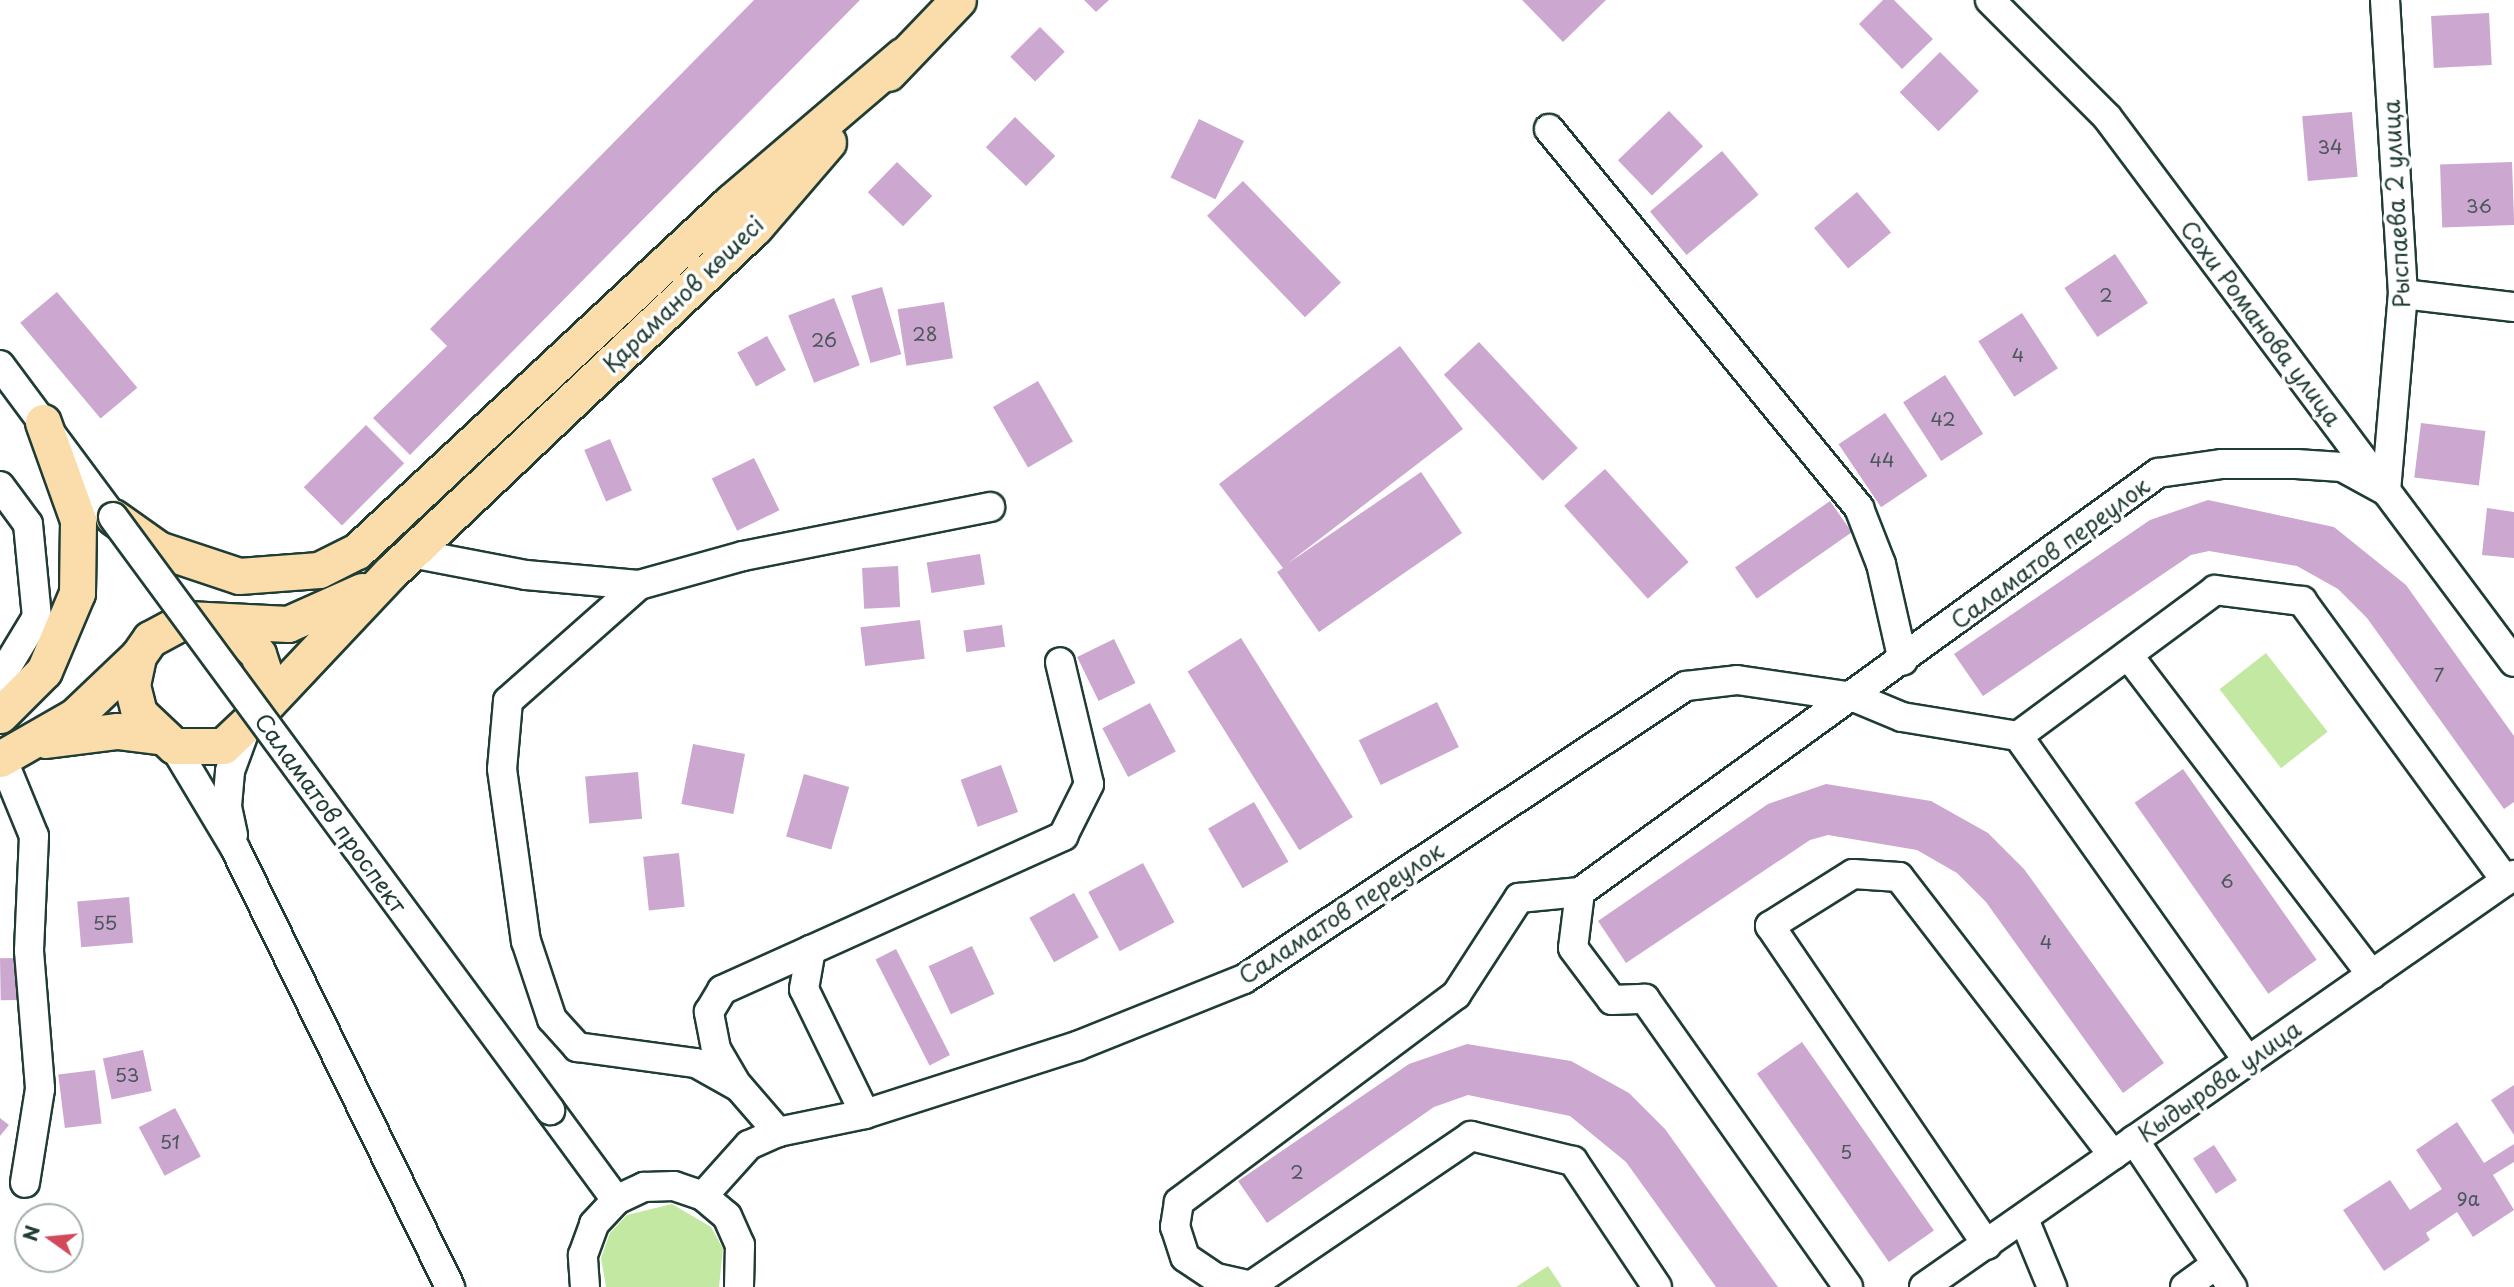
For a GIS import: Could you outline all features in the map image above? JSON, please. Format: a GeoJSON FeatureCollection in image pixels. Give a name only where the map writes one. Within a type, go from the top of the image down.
{"type":"FeatureCollection","features":[{"type":"Feature","properties":{"kind":"main road","name":"Қараманов көшесі"},"geometry":{"type":"LineString","coordinates":[[401,563],[755,227],[902,56],[958,0]]}},
{"type":"Feature","properties":{"kind":"main road"},"geometry":{"type":"LineString","coordinates":[[113,517],[158,549],[197,566],[239,576],[319,570],[357,551],[731,202],[902,56]]}},
{"type":"Feature","properties":{"kind":"main road"},"geometry":{"type":"LineString","coordinates":[[0,715],[44,671],[77,593],[78,520],[43,422]]}},
{"type":"Feature","properties":{"kind":"main road"},"geometry":{"type":"LineString","coordinates":[[11,753],[75,716],[138,656],[150,639],[177,622],[209,618],[229,625],[288,624],[337,606],[401,563]]}},
{"type":"Feature","properties":{"kind":"main road"},"geometry":{"type":"LineString","coordinates":[[11,753],[80,733],[223,746],[251,723],[401,563]]}},
{"type":"Feature","properties":{"kind":"main road"},"geometry":{"type":"LineString","coordinates":[[229,625],[258,654],[264,673],[251,723]]}},
{"type":"Feature","properties":{"kind":"main road"},"geometry":{"type":"LineString","coordinates":[[138,656],[132,685],[139,713],[166,741]]}},
{"type":"Feature","properties":{"kind":"street","name":"Сохи Романова улица"},"geometry":{"type":"LineString","coordinates":[[1990,0],[2107,117],[2514,662]]}},
{"type":"Feature","properties":{"kind":"street","name":"Рыспаева 2 улица"},"geometry":{"type":"LineString","coordinates":[[2385,0],[2403,294],[2386,491]]}},
{"type":"Feature","properties":{"kind":"street"},"geometry":{"type":"LineString","coordinates":[[1549,129],[1859,508],[1881,564],[1903,661]]}},
{"type":"Feature","properties":{"kind":"street"},"geometry":{"type":"LineString","coordinates":[[2403,294],[2514,307]]}},
{"type":"Feature","properties":{"kind":"street","name":"Саламатов проспект"},"geometry":{"type":"LineString","coordinates":[[0,365],[617,1200]]}},
{"type":"Feature","properties":{"kind":"street","name":"Саламатов переулок"},"geometry":{"type":"LineString","coordinates":[[1580,892],[1854,697],[2102,509],[2158,474],[2222,464],[2342,467],[2386,491]]}},
{"type":"Feature","properties":{"kind":"street"},"geometry":{"type":"LineString","coordinates":[[0,486],[28,524],[37,617],[0,678]]}},
{"type":"Feature","properties":{"kind":"street"},"geometry":{"type":"LineString","coordinates":[[401,563],[639,585],[743,556],[990,507]]}},
{"type":"Feature","properties":{"kind":"street"},"geometry":{"type":"LineString","coordinates":[[639,585],[508,701],[502,769],[526,941],[552,1019],[577,1047],[696,1063],[739,1087]]}},
{"type":"Feature","properties":{"kind":"street"},"geometry":{"type":"LineString","coordinates":[[2018,736],[2216,590],[2302,601],[2510,878]]}},
{"type":"Feature","properties":{"kind":"street"},"geometry":{"type":"LineString","coordinates":[[2128,655],[2372,975]]}},
{"type":"Feature","properties":{"kind":"street"},"geometry":{"type":"LineString","coordinates":[[778,1132],[739,1087],[716,1049],[709,1012],[722,990],[1063,836],[1089,784],[1060,663]]}},
{"type":"Feature","properties":{"kind":"street","name":"Саламатов переулок"},"geometry":{"type":"LineString","coordinates":[[703,1196],[748,1145],[778,1132],[865,1114],[1077,1046],[1244,979],[1686,686],[1738,680],[1854,697]]}},
{"type":"Feature","properties":{"kind":"street"},"geometry":{"type":"LineString","coordinates":[[1854,697],[1902,717],[2018,736],[2248,1061]]}},
{"type":"Feature","properties":{"kind":"street"},"geometry":{"type":"LineString","coordinates":[[235,849],[227,806],[251,723]]}},
{"type":"Feature","properties":{"kind":"street"},"geometry":{"type":"LineString","coordinates":[[166,741],[235,849],[450,1287]]}},
{"type":"Feature","properties":{"kind":"street"},"geometry":{"type":"LineString","coordinates":[[11,753],[34,836],[29,951],[40,1088],[25,1183]]}},
{"type":"Feature","properties":{"kind":"street"},"geometry":{"type":"LineString","coordinates":[[1986,1245],[1770,926],[1853,874],[1899,877],[2124,1148],[2225,1276],[2185,1287]]}},
{"type":"Feature","properties":{"kind":"street","name":"Кыдырова улица"},"geometry":{"type":"LineString","coordinates":[[1924,1287],[2510,878]]}},
{"type":"Feature","properties":{"kind":"street"},"geometry":{"type":"LineString","coordinates":[[1657,1287],[1573,1161],[1471,1136],[1254,1286],[1216,1278],[1185,1257],[1175,1227],[1179,1202],[1456,995],[1519,898],[1580,892],[1573,948],[1612,1000],[1644,999],[1848,1287]]}},
{"type":"Feature","properties":{"kind":"street"},"geometry":{"type":"LineString","coordinates":[[811,950],[804,989],[865,1114]]}},
{"type":"Feature","properties":{"kind":"street"},"geometry":{"type":"LineString","coordinates":[[585,1287],[583,1255],[594,1224],[617,1200],[664,1186],[703,1196],[727,1216],[740,1245],[738,1287]]}},
{"type":"Feature","properties":{"kind":"street"},"geometry":{"type":"LineString","coordinates":[[2024,1219],[2052,1287]]}},
{"type":"Feature","properties":{"kind":"green space"},"geometry":{"type":"Polygon","coordinates":[[[2266,653],[2328,732],[2281,768],[2220,689],[2266,653]]]}},
{"type":"Feature","properties":{"kind":"green space"},"geometry":{"type":"Polygon","coordinates":[[[672,1204],[711,1227],[723,1249],[719,1287],[606,1287],[601,1258],[610,1233],[627,1215],[672,1204]]]}},
{"type":"Feature","properties":{"kind":"green space"},"geometry":{"type":"Polygon","coordinates":[[[1548,1266],[1562,1287],[1516,1287],[1548,1266]]]}},
{"type":"Feature","properties":{"kind":"building"},"geometry":{"type":"Polygon","coordinates":[[[754,0],[860,0],[410,455],[373,418],[447,346],[430,329],[754,0]]]}},
{"type":"Feature","properties":{"kind":"building"},"geometry":{"type":"Polygon","coordinates":[[[1084,0],[1109,0],[1096,12],[1084,0]]]}},
{"type":"Feature","properties":{"kind":"building"},"geometry":{"type":"Polygon","coordinates":[[[1522,0],[1606,0],[1563,42],[1522,0]]]}},
{"type":"Feature","properties":{"kind":"building"},"geometry":{"type":"Polygon","coordinates":[[[1883,0],[1894,0],[1933,39],[1902,69],[1859,24],[1883,0]]]}},
{"type":"Feature","properties":{"kind":"building"},"geometry":{"type":"Polygon","coordinates":[[[2489,13],[2492,65],[2434,68],[2431,16],[2489,13]]]}},
{"type":"Feature","properties":{"kind":"building"},"geometry":{"type":"Polygon","coordinates":[[[1040,27],[1065,52],[1035,81],[1010,57],[1040,27]]]}},
{"type":"Feature","properties":{"kind":"building"},"geometry":{"type":"Polygon","coordinates":[[[1940,52],[1979,91],[1939,131],[1900,92],[1940,52]]]}},
{"type":"Feature","properties":{"kind":"building"},"geometry":{"type":"Polygon","coordinates":[[[1669,111],[1703,146],[1652,196],[1618,160],[1669,111]]]}},
{"type":"Feature","properties":{"kind":"building"},"geometry":{"type":"Polygon","coordinates":[[[2352,112],[2358,177],[2308,181],[2302,116],[2352,112]]]}},
{"type":"Feature","properties":{"kind":"building"},"geometry":{"type":"Polygon","coordinates":[[[1015,117],[1055,156],[1026,186],[986,147],[1015,117]]]}},
{"type":"Feature","properties":{"kind":"building"},"geometry":{"type":"Polygon","coordinates":[[[1199,119],[1244,141],[1215,199],[1171,177],[1199,119]]]}},
{"type":"Feature","properties":{"kind":"building"},"geometry":{"type":"Polygon","coordinates":[[[1722,151],[1759,195],[1687,255],[1650,211],[1722,151]]]}},
{"type":"Feature","properties":{"kind":"building"},"geometry":{"type":"Polygon","coordinates":[[[897,162],[932,196],[903,226],[868,192],[897,162]]]}},
{"type":"Feature","properties":{"kind":"building"},"geometry":{"type":"Polygon","coordinates":[[[2512,162],[2514,225],[2442,227],[2440,165],[2512,162]]]}},
{"type":"Feature","properties":{"kind":"building"},"geometry":{"type":"Polygon","coordinates":[[[1243,181],[1341,282],[1305,317],[1207,216],[1243,181]]]}},
{"type":"Feature","properties":{"kind":"building"},"geometry":{"type":"Polygon","coordinates":[[[1857,192],[1891,233],[1848,269],[1814,228],[1857,192]]]}},
{"type":"Feature","properties":{"kind":"building"},"geometry":{"type":"Polygon","coordinates":[[[2115,254],[2148,303],[2097,337],[2064,288],[2115,254]]]}},
{"type":"Feature","properties":{"kind":"building"},"geometry":{"type":"Polygon","coordinates":[[[882,287],[901,354],[871,363],[851,296],[882,287]]]}},
{"type":"Feature","properties":{"kind":"building"},"geometry":{"type":"Polygon","coordinates":[[[57,292],[137,388],[101,419],[20,323],[57,292]]]}},
{"type":"Feature","properties":{"kind":"building"},"geometry":{"type":"Polygon","coordinates":[[[834,298],[860,365],[814,383],[788,316],[834,298]]]}},
{"type":"Feature","properties":{"kind":"building"},"geometry":{"type":"Polygon","coordinates":[[[944,302],[953,358],[906,366],[898,309],[944,302]]]}},
{"type":"Feature","properties":{"kind":"building"},"geometry":{"type":"Polygon","coordinates":[[[2022,313],[2058,368],[2014,397],[1978,341],[2022,313]]]}},
{"type":"Feature","properties":{"kind":"building"},"geometry":{"type":"Polygon","coordinates":[[[767,336],[786,370],[756,387],[737,352],[767,336]]]}},
{"type":"Feature","properties":{"kind":"building"},"geometry":{"type":"Polygon","coordinates":[[[1479,342],[1578,448],[1543,481],[1444,375],[1479,342]]]}},
{"type":"Feature","properties":{"kind":"building"},"geometry":{"type":"Polygon","coordinates":[[[1400,346],[1463,429],[1287,564],[1421,472],[1462,533],[1319,632],[1277,572],[1283,568],[1219,484],[1400,346]]]}},
{"type":"Feature","properties":{"kind":"building"},"geometry":{"type":"Polygon","coordinates":[[[1945,375],[1983,434],[1941,461],[1903,402],[1945,375]]]}},
{"type":"Feature","properties":{"kind":"building"},"geometry":{"type":"Polygon","coordinates":[[[1038,381],[1073,442],[1028,468],[993,407],[1038,381]]]}},
{"type":"Feature","properties":{"kind":"building"},"geometry":{"type":"Polygon","coordinates":[[[1885,413],[1927,476],[1881,507],[1839,444],[1885,413]]]}},
{"type":"Feature","properties":{"kind":"building"},"geometry":{"type":"Polygon","coordinates":[[[2421,423],[2486,431],[2479,486],[2414,478],[2421,423]]]}},
{"type":"Feature","properties":{"kind":"building"},"geometry":{"type":"Polygon","coordinates":[[[366,425],[404,463],[342,525],[304,487],[366,425]]]}},
{"type":"Feature","properties":{"kind":"building"},"geometry":{"type":"Polygon","coordinates":[[[610,439],[632,491],[606,501],[584,450],[610,439]]]}},
{"type":"Feature","properties":{"kind":"building"},"geometry":{"type":"Polygon","coordinates":[[[754,458],[779,510],[737,531],[712,479],[754,458]]]}},
{"type":"Feature","properties":{"kind":"building"},"geometry":{"type":"Polygon","coordinates":[[[1605,469],[1689,562],[1648,599],[1564,506],[1605,469]]]}},
{"type":"Feature","properties":{"kind":"building"},"geometry":{"type":"Polygon","coordinates":[[[2208,500],[2334,527],[2406,585],[2514,736],[2514,802],[2504,809],[2367,618],[2338,589],[2297,566],[2209,551],[2191,555],[1983,696],[1954,654],[2150,520],[2208,500]]]}},
{"type":"Feature","properties":{"kind":"building"},"geometry":{"type":"Polygon","coordinates":[[[1830,501],[1852,532],[1757,599],[1735,568],[1830,501]]]}},
{"type":"Feature","properties":{"kind":"building"},"geometry":{"type":"Polygon","coordinates":[[[2487,508],[2514,512],[2514,558],[2482,555],[2487,508]]]}},
{"type":"Feature","properties":{"kind":"building"},"geometry":{"type":"Polygon","coordinates":[[[980,554],[985,585],[932,593],[927,562],[980,554]]]}},
{"type":"Feature","properties":{"kind":"building"},"geometry":{"type":"Polygon","coordinates":[[[898,566],[900,607],[864,609],[862,568],[898,566]]]}},
{"type":"Feature","properties":{"kind":"building"},"geometry":{"type":"Polygon","coordinates":[[[920,620],[925,659],[865,666],[860,627],[920,620]]]}},
{"type":"Feature","properties":{"kind":"building"},"geometry":{"type":"Polygon","coordinates":[[[1002,625],[1005,647],[966,652],[963,630],[1002,625]]]}},
{"type":"Feature","properties":{"kind":"building"},"geometry":{"type":"Polygon","coordinates":[[[1241,638],[1353,817],[1299,850],[1188,671],[1241,638]]]}},
{"type":"Feature","properties":{"kind":"building"},"geometry":{"type":"Polygon","coordinates":[[[1114,639],[1135,683],[1099,701],[1077,657],[1114,639]]]}},
{"type":"Feature","properties":{"kind":"building"},"geometry":{"type":"Polygon","coordinates":[[[1437,702],[1459,747],[1381,785],[1359,740],[1437,702]]]}},
{"type":"Feature","properties":{"kind":"building"},"geometry":{"type":"Polygon","coordinates":[[[1150,703],[1176,752],[1128,777],[1102,728],[1150,703]]]}},
{"type":"Feature","properties":{"kind":"building"},"geometry":{"type":"Polygon","coordinates":[[[693,744],[745,754],[733,814],[681,804],[693,744]]]}},
{"type":"Feature","properties":{"kind":"building"},"geometry":{"type":"Polygon","coordinates":[[[1001,765],[1018,812],[978,827],[961,780],[1001,765]]]}},
{"type":"Feature","properties":{"kind":"building"},"geometry":{"type":"Polygon","coordinates":[[[2183,769],[2317,960],[2268,994],[2135,803],[2183,769]]]}},
{"type":"Feature","properties":{"kind":"building"},"geometry":{"type":"Polygon","coordinates":[[[638,772],[642,819],[589,823],[585,777],[638,772]]]}},
{"type":"Feature","properties":{"kind":"building"},"geometry":{"type":"Polygon","coordinates":[[[804,774],[849,787],[831,849],[786,836],[804,774]]]}},
{"type":"Feature","properties":{"kind":"building"},"geometry":{"type":"Polygon","coordinates":[[[1826,784],[1931,801],[1988,833],[2024,869],[2164,1063],[2123,1093],[1986,902],[1957,873],[1917,850],[1828,835],[1810,840],[1626,963],[1598,921],[1768,804],[1826,784]]]}},
{"type":"Feature","properties":{"kind":"building"},"geometry":{"type":"Polygon","coordinates":[[[1254,802],[1288,862],[1243,888],[1208,829],[1254,802]]]}},
{"type":"Feature","properties":{"kind":"building"},"geometry":{"type":"Polygon","coordinates":[[[679,853],[685,907],[649,910],[643,857],[679,853]]]}},
{"type":"Feature","properties":{"kind":"building"},"geometry":{"type":"Polygon","coordinates":[[[1143,863],[1174,922],[1120,951],[1088,892],[1143,863]]]}},
{"type":"Feature","properties":{"kind":"building"},"geometry":{"type":"Polygon","coordinates":[[[1074,893],[1099,938],[1054,962],[1029,918],[1074,893]]]}},
{"type":"Feature","properties":{"kind":"building"},"geometry":{"type":"Polygon","coordinates":[[[129,897],[133,943],[81,947],[77,902],[129,897]]]}},
{"type":"Feature","properties":{"kind":"building"},"geometry":{"type":"Polygon","coordinates":[[[972,946],[994,994],[951,1014],[928,966],[972,946]]]}},
{"type":"Feature","properties":{"kind":"building"},"geometry":{"type":"Polygon","coordinates":[[[896,949],[950,1055],[930,1065],[876,959],[896,949]]]}},
{"type":"Feature","properties":{"kind":"building"},"geometry":{"type":"Polygon","coordinates":[[[0,958],[19,958],[20,1000],[1,1000],[0,958]]]}},
{"type":"Feature","properties":{"kind":"building"},"geometry":{"type":"Polygon","coordinates":[[[1802,1042],[1934,1230],[1889,1262],[1757,1074],[1802,1042]]]}},
{"type":"Feature","properties":{"kind":"building"},"geometry":{"type":"Polygon","coordinates":[[[1467,1044],[1571,1061],[1629,1093],[1665,1129],[1778,1287],[1716,1287],[1626,1162],[1570,1116],[1468,1095],[1434,1107],[1267,1223],[1238,1181],[1409,1064],[1467,1044]]]}},
{"type":"Feature","properties":{"kind":"building"},"geometry":{"type":"Polygon","coordinates":[[[143,1050],[152,1091],[112,1100],[103,1059],[143,1050]]]}},
{"type":"Feature","properties":{"kind":"building"},"geometry":{"type":"Polygon","coordinates":[[[95,1070],[102,1124],[65,1128],[58,1075],[95,1070]]]}},
{"type":"Feature","properties":{"kind":"building"},"geometry":{"type":"Polygon","coordinates":[[[2514,1085],[2514,1135],[2491,1100],[2514,1085]]]}},
{"type":"Feature","properties":{"kind":"building"},"geometry":{"type":"Polygon","coordinates":[[[175,1108],[201,1157],[165,1176],[139,1127],[175,1108]]]}},
{"type":"Feature","properties":{"kind":"building"},"geometry":{"type":"Polygon","coordinates":[[[0,1118],[9,1125],[0,1136],[0,1118]]]}},
{"type":"Feature","properties":{"kind":"building"},"geometry":{"type":"Polygon","coordinates":[[[2457,1122],[2484,1163],[2514,1144],[2514,1162],[2493,1175],[2514,1210],[2473,1237],[2457,1212],[2426,1233],[2430,1240],[2384,1271],[2343,1210],[2390,1180],[2410,1210],[2442,1189],[2416,1150],[2457,1122]]]}},
{"type":"Feature","properties":{"kind":"building"},"geometry":{"type":"Polygon","coordinates":[[[2214,1145],[2237,1180],[2216,1194],[2193,1159],[2214,1145]]]}}]}
